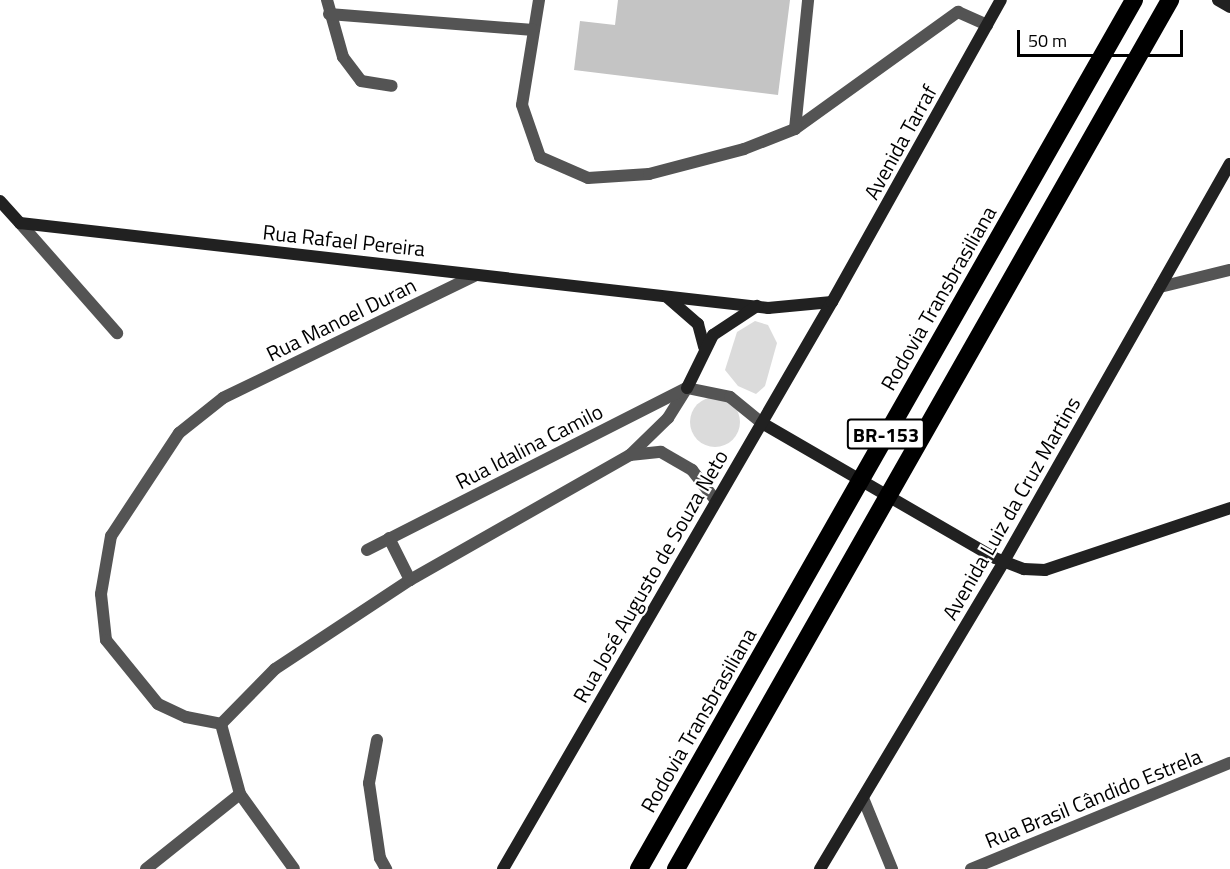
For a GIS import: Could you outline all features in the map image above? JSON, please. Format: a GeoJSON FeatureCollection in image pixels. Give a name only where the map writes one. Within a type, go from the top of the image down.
{"type":"FeatureCollection","features":[{"type":"Feature","properties":{"kind":"highway","name":"Rodovia Transbrasiliana"},"geometry":{"type":"LineString","coordinates":[[639,869],[1134,0]]}},
{"type":"Feature","properties":{"kind":"highway","name":"BR-153"},"geometry":{"type":"LineString","coordinates":[[676,869],[1170,0]]}},
{"type":"Feature","properties":{"kind":"main road","name":"Avenida Tarraf"},"geometry":{"type":"LineString","coordinates":[[832,302],[1001,0]]}},
{"type":"Feature","properties":{"kind":"main road"},"geometry":{"type":"LineString","coordinates":[[1218,0],[1230,7]]}},
{"type":"Feature","properties":{"kind":"main road","name":"Avenida Luiz da Cruz Martins"},"geometry":{"type":"LineString","coordinates":[[820,869],[1003,563],[1230,164]]}},
{"type":"Feature","properties":{"kind":"main road"},"geometry":{"type":"LineString","coordinates":[[0,201],[20,223]]}},
{"type":"Feature","properties":{"kind":"main road","name":"Rua Rafael Pereira"},"geometry":{"type":"LineString","coordinates":[[20,223],[779,309],[832,302]]}},
{"type":"Feature","properties":{"kind":"main road"},"geometry":{"type":"LineString","coordinates":[[664,296],[698,324],[704,347]]}},
{"type":"Feature","properties":{"kind":"main road","name":"Rua José Augusto de Souza Neto"},"geometry":{"type":"LineString","coordinates":[[502,869],[832,302]]}},
{"type":"Feature","properties":{"kind":"main road"},"geometry":{"type":"LineString","coordinates":[[687,388],[704,347],[726,323],[758,306]]}},
{"type":"Feature","properties":{"kind":"main road"},"geometry":{"type":"LineString","coordinates":[[762,423],[1003,563],[1045,570],[1230,508]]}},
{"type":"Feature","properties":{"kind":"street"},"geometry":{"type":"LineString","coordinates":[[327,0],[329,14],[343,57],[361,81],[392,86]]}},
{"type":"Feature","properties":{"kind":"street"},"geometry":{"type":"LineString","coordinates":[[539,0],[522,105],[540,157],[588,178],[649,174],[744,149],[795,129],[958,12]]}},
{"type":"Feature","properties":{"kind":"street"},"geometry":{"type":"LineString","coordinates":[[795,129],[808,0]]}},
{"type":"Feature","properties":{"kind":"street"},"geometry":{"type":"LineString","coordinates":[[952,0],[958,12],[987,25]]}},
{"type":"Feature","properties":{"kind":"street"},"geometry":{"type":"LineString","coordinates":[[329,14],[533,30]]}},
{"type":"Feature","properties":{"kind":"street"},"geometry":{"type":"LineString","coordinates":[[20,223],[117,333]]}},
{"type":"Feature","properties":{"kind":"street"},"geometry":{"type":"LineString","coordinates":[[1160,287],[1230,270]]}},
{"type":"Feature","properties":{"kind":"street","name":"Rua Manoel Duran"},"geometry":{"type":"LineString","coordinates":[[221,724],[186,717],[158,704],[106,640],[102,594],[111,536],[179,433],[223,398],[476,275]]}},
{"type":"Feature","properties":{"kind":"street"},"geometry":{"type":"LineString","coordinates":[[294,869],[240,794],[221,724],[275,669],[410,580],[630,455],[668,418],[687,388],[730,397],[762,423]]}},
{"type":"Feature","properties":{"kind":"street","name":"Rua Idalina Camilo"},"geometry":{"type":"LineString","coordinates":[[367,550],[687,388]]}},
{"type":"Feature","properties":{"kind":"street"},"geometry":{"type":"LineString","coordinates":[[630,455],[661,452],[692,470],[716,501]]}},
{"type":"Feature","properties":{"kind":"street"},"geometry":{"type":"LineString","coordinates":[[389,538],[410,580]]}},
{"type":"Feature","properties":{"kind":"street"},"geometry":{"type":"LineString","coordinates":[[377,740],[369,783],[380,858],[386,869]]}},
{"type":"Feature","properties":{"kind":"street","name":"Rua Brasil Cândido Estrela"},"geometry":{"type":"LineString","coordinates":[[971,869],[1230,763]]}},
{"type":"Feature","properties":{"kind":"street"},"geometry":{"type":"LineString","coordinates":[[146,869],[240,794]]}},
{"type":"Feature","properties":{"kind":"street"},"geometry":{"type":"LineString","coordinates":[[863,798],[892,869]]}},
{"type":"Feature","properties":{"kind":"shaded area"},"geometry":{"type":"Polygon","coordinates":[[[755,321],[768,325],[777,343],[765,386],[756,394],[738,386],[725,370],[737,332],[755,321]]]}},
{"type":"Feature","properties":{"kind":"shaded area"},"geometry":{"type":"Polygon","coordinates":[[[720,397],[733,404],[739,412],[739,432],[733,440],[725,446],[710,447],[697,440],[691,432],[690,417],[697,404],[705,398],[720,397]]]}},
{"type":"Feature","properties":{"kind":"building"},"geometry":{"type":"Polygon","coordinates":[[[618,0],[790,0],[778,95],[574,70],[580,21],[615,25],[618,0]]]}}]}
